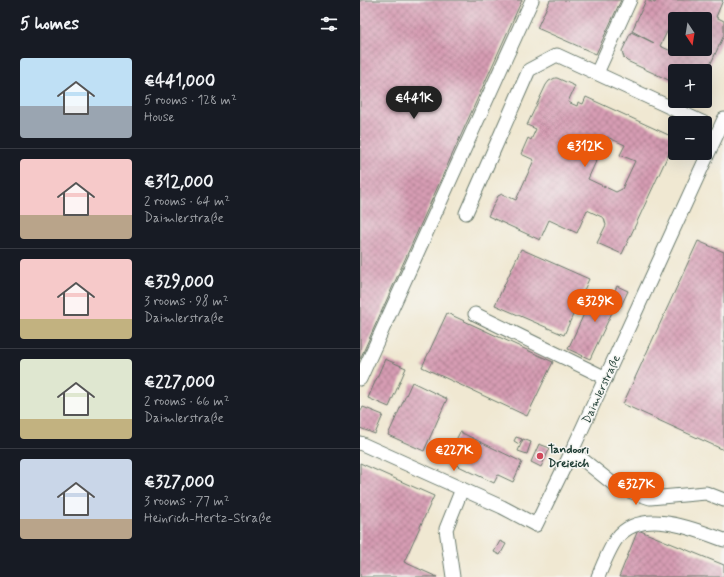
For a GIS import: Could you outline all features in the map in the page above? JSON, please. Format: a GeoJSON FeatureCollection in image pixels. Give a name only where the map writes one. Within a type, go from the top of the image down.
{"type":"FeatureCollection","features":[{"type":"Feature","properties":{"kind":"street"},"geometry":{"type":"LineString","coordinates":[[360,379],[532,0]]}},
{"type":"Feature","properties":{"kind":"street"},"geometry":{"type":"LineString","coordinates":[[597,73],[630,0]]}},
{"type":"Feature","properties":{"kind":"street"},"geometry":{"type":"LineString","coordinates":[[466,213],[529,70],[557,55],[689,116]]}},
{"type":"Feature","properties":{"kind":"street"},"geometry":{"type":"LineString","coordinates":[[712,124],[722,125]]}},
{"type":"Feature","properties":{"kind":"street","name":"Daimlerstraße"},"geometry":{"type":"LineString","coordinates":[[360,443],[502,507],[536,525],[606,378],[722,125]]}},
{"type":"Feature","properties":{"kind":"street"},"geometry":{"type":"LineString","coordinates":[[475,314],[606,378]]}},
{"type":"Feature","properties":{"kind":"street"},"geometry":{"type":"LineString","coordinates":[[572,451],[617,487],[650,498],[706,493],[724,500]]}},
{"type":"Feature","properties":{"kind":"street"},"geometry":{"type":"LineString","coordinates":[[453,577],[446,529],[462,489]]}},
{"type":"Feature","properties":{"kind":"street"},"geometry":{"type":"LineString","coordinates":[[598,577],[618,538],[631,527],[648,523],[674,523],[724,540]]}},
{"type":"Feature","properties":{"kind":"building"},"geometry":{"type":"Polygon","coordinates":[[[360,0],[522,0],[360,359],[360,0]]]}},
{"type":"Feature","properties":{"kind":"building"},"geometry":{"type":"Polygon","coordinates":[[[550,0],[621,0],[596,54],[537,28],[550,0]]]}},
{"type":"Feature","properties":{"kind":"building"},"geometry":{"type":"Polygon","coordinates":[[[646,0],[655,3],[656,0],[723,0],[716,17],[724,21],[724,35],[711,64],[668,64],[668,80],[627,61],[624,58],[622,51],[631,32],[654,43],[632,31],[646,0]]]}},
{"type":"Feature","properties":{"kind":"building"},"geometry":{"type":"Polygon","coordinates":[[[557,78],[575,86],[568,102],[577,106],[578,102],[583,104],[586,97],[668,135],[668,155],[622,254],[597,243],[606,225],[604,218],[587,210],[577,233],[549,220],[540,240],[488,216],[498,196],[502,194],[516,200],[534,160],[521,154],[528,138],[531,140],[536,129],[527,125],[549,81],[557,78]],[[607,137],[588,179],[616,192],[622,189],[635,161],[620,155],[625,145],[607,137]]]}},
{"type":"Feature","properties":{"kind":"building"},"geometry":{"type":"Polygon","coordinates":[[[698,241],[724,252],[724,450],[623,404],[698,241]]]}},
{"type":"Feature","properties":{"kind":"building"},"geometry":{"type":"Polygon","coordinates":[[[521,249],[589,279],[564,335],[495,305],[521,249]]]}},
{"type":"Feature","properties":{"kind":"building"},"geometry":{"type":"Polygon","coordinates":[[[617,286],[628,291],[621,306],[616,304],[590,359],[568,349],[593,294],[610,301],[617,286]]]}},
{"type":"Feature","properties":{"kind":"building"},"geometry":{"type":"Polygon","coordinates":[[[447,313],[553,362],[527,416],[422,367],[447,313]]]}},
{"type":"Feature","properties":{"kind":"building"},"geometry":{"type":"Polygon","coordinates":[[[385,359],[406,368],[389,407],[368,398],[385,359]]]}},
{"type":"Feature","properties":{"kind":"building"},"geometry":{"type":"Polygon","coordinates":[[[412,382],[447,399],[424,451],[388,435],[412,382]]]}},
{"type":"Feature","properties":{"kind":"building"},"geometry":{"type":"Polygon","coordinates":[[[363,407],[383,415],[375,434],[360,428],[360,413],[363,407]]]}},
{"type":"Feature","properties":{"kind":"building"},"geometry":{"type":"Polygon","coordinates":[[[460,432],[522,462],[513,482],[498,475],[494,483],[446,460],[460,432]]]}},
{"type":"Feature","properties":{"kind":"building"},"geometry":{"type":"Polygon","coordinates":[[[516,437],[522,439],[519,444],[514,441],[516,437]]]}},
{"type":"Feature","properties":{"kind":"building"},"geometry":{"type":"Polygon","coordinates":[[[523,439],[531,442],[527,454],[518,451],[523,439]]]}},
{"type":"Feature","properties":{"kind":"building"},"geometry":{"type":"Polygon","coordinates":[[[539,444],[550,448],[541,467],[531,462],[539,444]]]}},
{"type":"Feature","properties":{"kind":"building"},"geometry":{"type":"Polygon","coordinates":[[[360,463],[434,496],[404,562],[437,577],[360,577],[360,463]]]}},
{"type":"Feature","properties":{"kind":"building"},"geometry":{"type":"Polygon","coordinates":[[[638,530],[724,565],[724,577],[619,577],[638,530]]]}},
{"type":"Feature","properties":{"kind":"building"},"geometry":{"type":"Polygon","coordinates":[[[500,541],[506,544],[500,555],[494,552],[500,541]]]}},
{"type":"Feature","properties":{"kind":"place","name":"Tandoori Dreieich"},"geometry":{"type":"Point","coordinates":[540,456]}}]}
